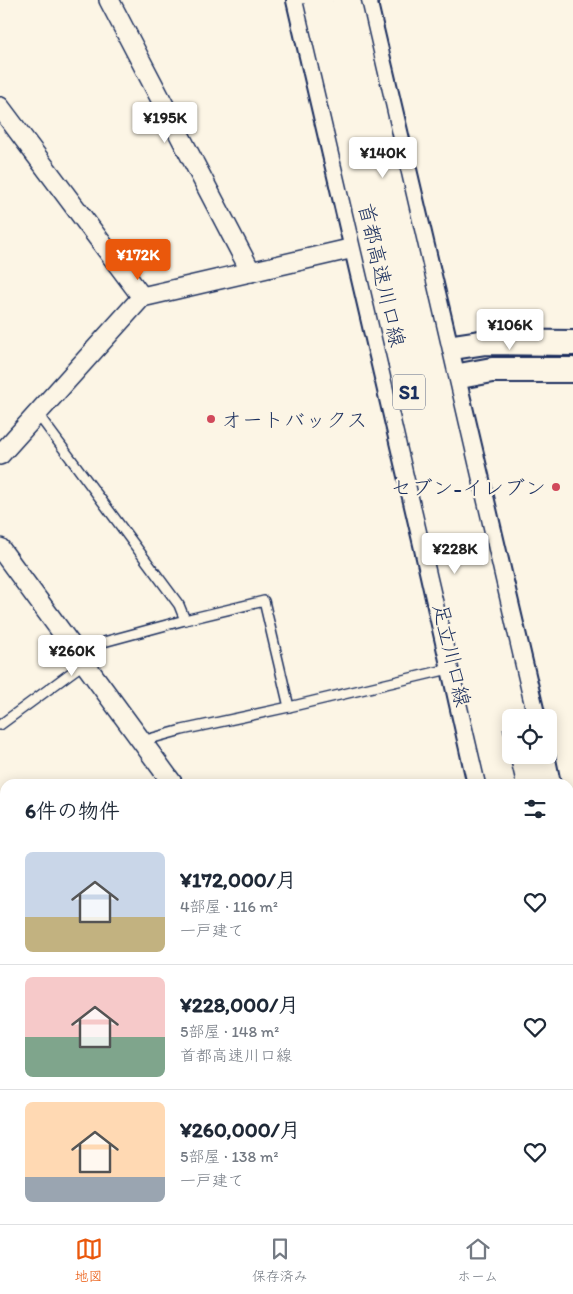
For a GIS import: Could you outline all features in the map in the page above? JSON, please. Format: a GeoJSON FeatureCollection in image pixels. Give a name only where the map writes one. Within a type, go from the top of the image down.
{"type":"FeatureCollection","features":[{"type":"Feature","properties":{"kind":"highway","name":"首都高速川口線"},"geometry":{"type":"LineString","coordinates":[[318,0],[500,779]]}},
{"type":"Feature","properties":{"kind":"highway","name":"首都高速川口線"},"geometry":{"type":"LineString","coordinates":[[346,0],[510,709]]}},
{"type":"Feature","properties":{"kind":"highway"},"geometry":{"type":"LineString","coordinates":[[523,764],[526,779]]}},
{"type":"Feature","properties":{"kind":"main road","name":"足立川口線"},"geometry":{"type":"LineString","coordinates":[[300,0],[480,779]]}},
{"type":"Feature","properties":{"kind":"main road"},"geometry":{"type":"LineString","coordinates":[[363,0],[530,709]]}},
{"type":"Feature","properties":{"kind":"main road"},"geometry":{"type":"LineString","coordinates":[[542,764],[546,779]]}},
{"type":"Feature","properties":{"kind":"street"},"geometry":{"type":"LineString","coordinates":[[109,0],[251,272]]}},
{"type":"Feature","properties":{"kind":"street"},"geometry":{"type":"LineString","coordinates":[[0,107],[142,297]]}},
{"type":"Feature","properties":{"kind":"street"},"geometry":{"type":"LineString","coordinates":[[0,455],[142,297],[358,247]]}},
{"type":"Feature","properties":{"kind":"street"},"geometry":{"type":"LineString","coordinates":[[573,342],[486,342],[444,348],[410,355],[388,376],[418,385],[492,370],[573,370]]}},
{"type":"Feature","properties":{"kind":"street"},"geometry":{"type":"LineString","coordinates":[[0,548],[78,657],[169,779]]}},
{"type":"Feature","properties":{"kind":"lane"},"geometry":{"type":"LineString","coordinates":[[36,413],[179,605],[186,620]]}},
{"type":"Feature","properties":{"kind":"lane"},"geometry":{"type":"LineString","coordinates":[[0,725],[78,657],[186,620],[264,601],[288,707]]}},
{"type":"Feature","properties":{"kind":"lane"},"geometry":{"type":"LineString","coordinates":[[142,741],[182,730],[455,667]]}},
{"type":"Feature","properties":{"kind":"place","name":"オートバックス"},"geometry":{"type":"Point","coordinates":[211,419]}},
{"type":"Feature","properties":{"kind":"place","name":"セブン-イレブン"},"geometry":{"type":"Point","coordinates":[556,487]}}]}
